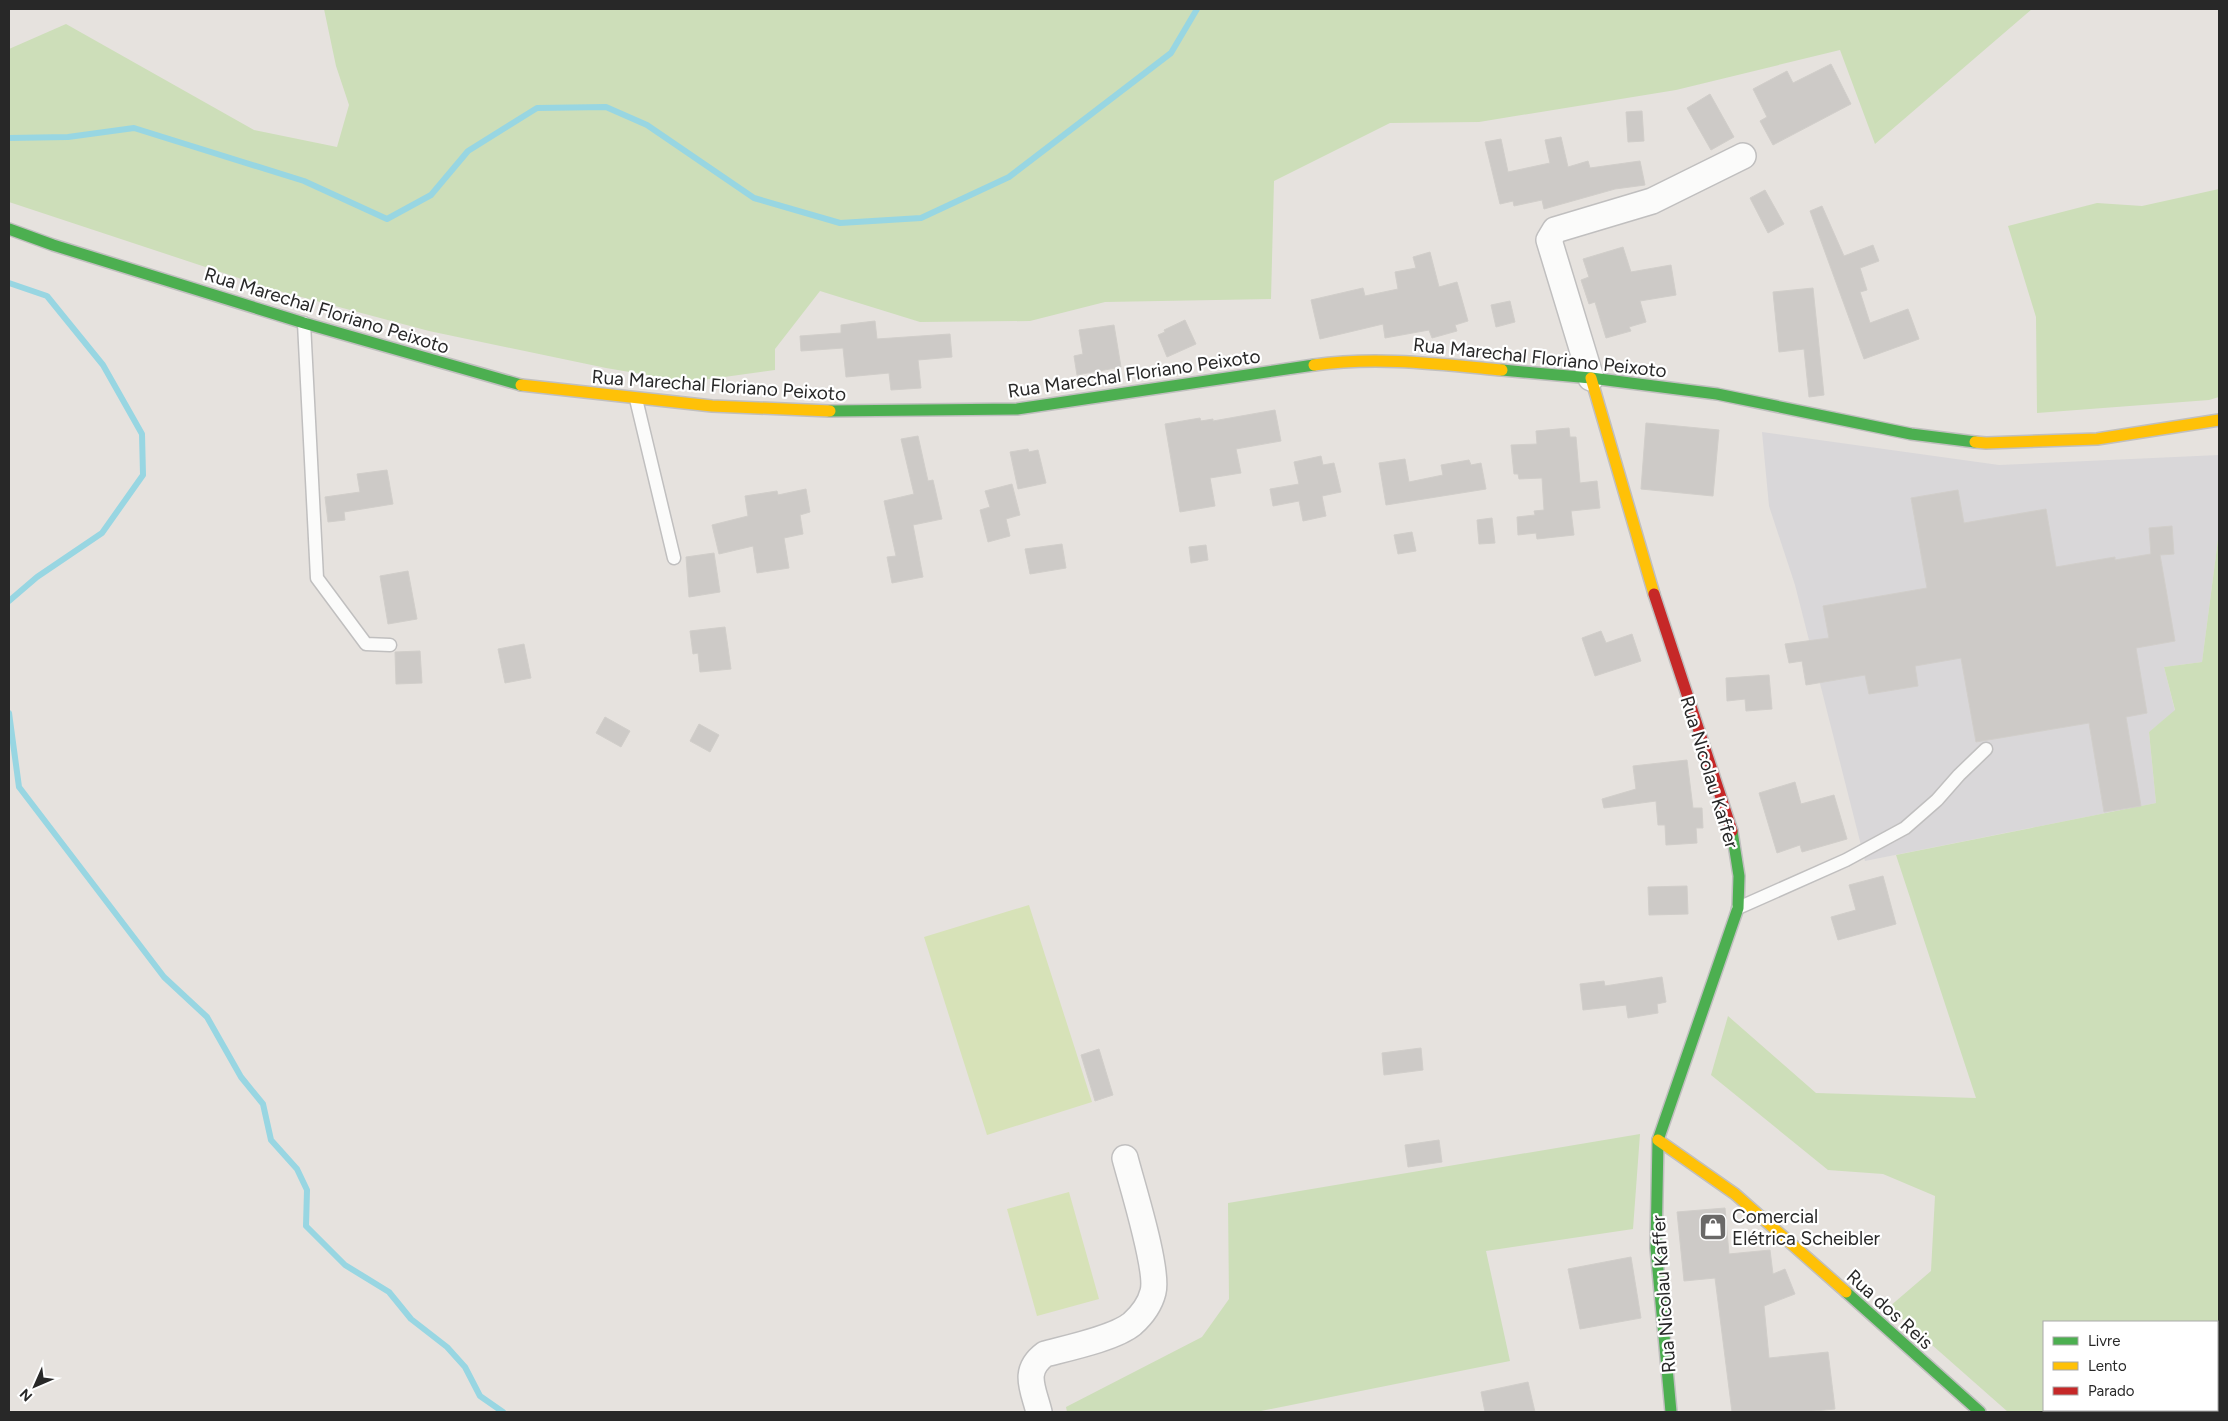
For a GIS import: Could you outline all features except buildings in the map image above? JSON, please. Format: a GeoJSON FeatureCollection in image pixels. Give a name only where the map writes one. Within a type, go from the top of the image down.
{"type":"FeatureCollection","features":[{"type":"Feature","properties":{"kind":"main road","name":"Rua Marechal Floriano Peixoto"},"geometry":{"type":"LineString","coordinates":[[9,229],[53,245],[304,324],[519,385],[712,406],[849,412],[1017,409],[1335,362],[1394,360],[1591,378],[1717,394],[1911,434],[1986,443],[2097,439],[2219,420]]}},
{"type":"Feature","properties":{"kind":"main road","name":"Rua Nicolau Kaffer"},"geometry":{"type":"LineString","coordinates":[[1591,378],[1667,638],[1733,834],[1739,876],[1738,908],[1658,1140],[1656,1248],[1672,1412]]}},
{"type":"Feature","properties":{"kind":"main road","name":"Rua dos Reis"},"geometry":{"type":"LineString","coordinates":[[1658,1140],[1735,1194],[1980,1412]]}},
{"type":"Feature","properties":{"kind":"street","name":"Rua Nicolau Kaffer"},"geometry":{"type":"LineString","coordinates":[[1591,378],[1549,240],[1550,235],[1555,230],[1652,201],[1742,156]]}},
{"type":"Feature","properties":{"kind":"street"},"geometry":{"type":"LineString","coordinates":[[1039,1412],[1031,1369],[1036,1361],[1045,1354],[1116,1333],[1132,1324],[1146,1309],[1153,1291],[1152,1266],[1125,1158]]}},
{"type":"Feature","properties":{"kind":"lane"},"geometry":{"type":"LineString","coordinates":[[304,324],[317,578],[366,644],[390,645]]}},
{"type":"Feature","properties":{"kind":"lane"},"geometry":{"type":"LineString","coordinates":[[636,399],[674,558]]}},
{"type":"Feature","properties":{"kind":"lane"},"geometry":{"type":"LineString","coordinates":[[1738,908],[1846,860],[1905,828],[1937,800],[1986,749]]}},
{"type":"Feature","properties":{"kind":"shaded area"},"geometry":{"type":"Polygon","coordinates":[[[1762,432],[1999,465],[2219,455],[2219,532],[2202,662],[2164,667],[2175,711],[2149,732],[2156,803],[1865,861],[1795,585],[1769,506],[1762,432]]]}},
{"type":"Feature","properties":{"kind":"green space"},"geometry":{"type":"Polygon","coordinates":[[[324,9],[2032,9],[1875,144],[1840,50],[1676,90],[1479,122],[1390,123],[1274,181],[1271,299],[1105,302],[1030,321],[920,322],[820,291],[775,349],[775,370],[688,382],[606,368],[429,331],[275,290],[9,202],[9,49],[66,24],[254,130],[337,147],[349,105],[336,66],[324,9]]]}},
{"type":"Feature","properties":{"kind":"green space"},"geometry":{"type":"Polygon","coordinates":[[[2219,189],[2219,397],[2209,400],[2037,413],[2036,317],[2008,226],[2097,203],[2142,206],[2219,189]]]}},
{"type":"Feature","properties":{"kind":"green space"},"geometry":{"type":"Polygon","coordinates":[[[2219,532],[2219,1397],[2218,1321],[2043,1321],[2043,1411],[2084,1411],[2008,1412],[1889,1307],[1931,1271],[1935,1196],[1883,1174],[1828,1170],[1711,1075],[1728,1016],[1816,1093],[1976,1098],[1896,855],[2156,803],[2149,732],[2175,710],[2164,667],[2202,662],[2219,532]]]}},
{"type":"Feature","properties":{"kind":"green space"},"geometry":{"type":"Polygon","coordinates":[[[1029,905],[1092,1102],[987,1135],[924,937],[1029,905]]]}},
{"type":"Feature","properties":{"kind":"green space"},"geometry":{"type":"Polygon","coordinates":[[[1640,1134],[1633,1229],[1486,1251],[1510,1361],[1256,1412],[1067,1412],[1066,1407],[1202,1337],[1229,1299],[1228,1203],[1640,1134]]]}},
{"type":"Feature","properties":{"kind":"green space"},"geometry":{"type":"Polygon","coordinates":[[[1069,1192],[1099,1299],[1037,1316],[1007,1209],[1069,1192]]]}},
{"type":"Feature","properties":{"kind":"waterway"},"geometry":{"type":"LineString","coordinates":[[9,138],[68,137],[134,128],[304,181],[387,219],[431,195],[468,151],[537,108],[606,107],[647,125],[754,198],[840,223],[921,218],[1009,177],[1171,53],[1197,9]]}},
{"type":"Feature","properties":{"kind":"waterway"},"geometry":{"type":"LineString","coordinates":[[9,283],[47,296],[103,365],[142,434],[143,475],[102,533],[37,577],[9,601]]}},
{"type":"Feature","properties":{"kind":"waterway"},"geometry":{"type":"LineString","coordinates":[[9,713],[19,787],[164,977],[207,1017],[241,1077],[263,1104],[271,1140],[297,1169],[307,1190],[306,1226],[345,1265],[389,1292],[411,1319],[447,1347],[465,1367],[480,1396],[503,1412]]}},
{"type":"Feature","properties":{"kind":"traffic: fast"},"geometry":{"type":"LineString","coordinates":[[9,229],[53,245],[304,323],[521,385]]}},
{"type":"Feature","properties":{"kind":"traffic: fast"},"geometry":{"type":"LineString","coordinates":[[830,411],[1017,409],[1314,365]]}},
{"type":"Feature","properties":{"kind":"traffic: fast"},"geometry":{"type":"LineString","coordinates":[[1502,370],[1591,378],[1717,394],[1911,434],[1975,442]]}},
{"type":"Feature","properties":{"kind":"traffic: fast"},"geometry":{"type":"LineString","coordinates":[[1671,1412],[1656,1248],[1658,1140],[1738,908],[1739,876],[1732,831]]}},
{"type":"Feature","properties":{"kind":"traffic: fast"},"geometry":{"type":"LineString","coordinates":[[1846,1292],[1980,1412]]}},
{"type":"Feature","properties":{"kind":"traffic: slow"},"geometry":{"type":"LineString","coordinates":[[1314,365],[1338,362],[1385,361],[1431,363],[1502,370]]}},
{"type":"Feature","properties":{"kind":"traffic: slow"},"geometry":{"type":"LineString","coordinates":[[1591,378],[1654,594]]}},
{"type":"Feature","properties":{"kind":"traffic: slow"},"geometry":{"type":"LineString","coordinates":[[521,385],[712,406],[830,411]]}},
{"type":"Feature","properties":{"kind":"traffic: slow"},"geometry":{"type":"LineString","coordinates":[[1975,442],[2097,439],[2219,420]]}},
{"type":"Feature","properties":{"kind":"traffic: slow"},"geometry":{"type":"LineString","coordinates":[[1658,1140],[1735,1194],[1846,1292]]}},
{"type":"Feature","properties":{"kind":"traffic: jam"},"geometry":{"type":"LineString","coordinates":[[1654,594],[1732,831]]}},
{"type":"Feature","properties":{"kind":"place","name":"Comercial Elétrica Scheibler"},"geometry":{"type":"Point","coordinates":[1713,1227]}}]}
